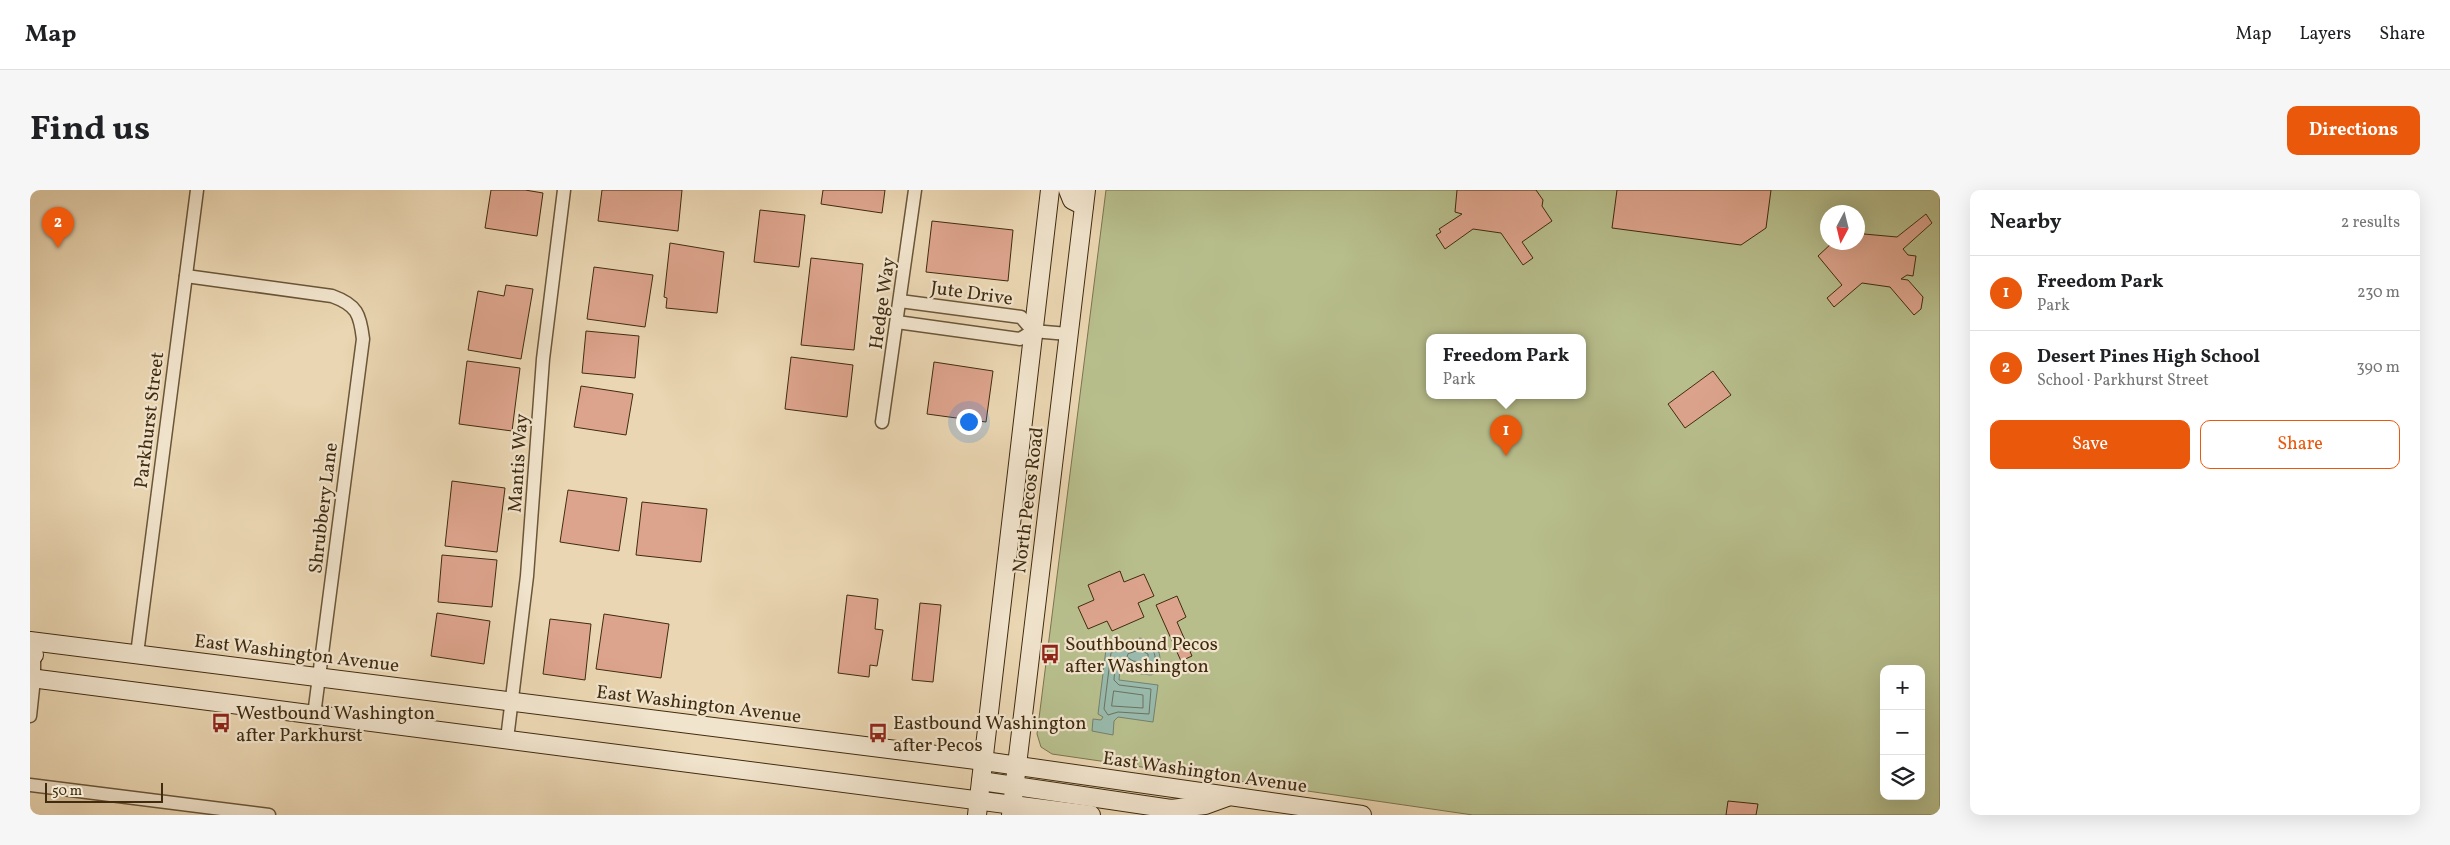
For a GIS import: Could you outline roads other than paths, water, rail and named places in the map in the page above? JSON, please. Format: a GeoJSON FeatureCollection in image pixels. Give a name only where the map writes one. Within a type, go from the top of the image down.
{"type":"FeatureCollection","features":[{"type":"Feature","properties":{"kind":"main road","name":"North Pecos Road"},"geometry":{"type":"LineString","coordinates":[[978,807],[1050,190]]}},
{"type":"Feature","properties":{"kind":"main road"},"geometry":{"type":"LineString","coordinates":[[1068,190],[1072,200],[1084,198]]}},
{"type":"Feature","properties":{"kind":"main road","name":"North Pecos Road"},"geometry":{"type":"LineString","coordinates":[[1012,809],[1084,198]]}},
{"type":"Feature","properties":{"kind":"main road","name":"East Washington Avenue"},"geometry":{"type":"LineString","coordinates":[[32,648],[137,654],[512,700],[984,760],[1362,815]]}},
{"type":"Feature","properties":{"kind":"main road"},"geometry":{"type":"LineString","coordinates":[[32,679],[507,739],[978,807],[1091,815]]}},
{"type":"Feature","properties":{"kind":"main road"},"geometry":{"type":"LineString","coordinates":[[981,781],[1171,809],[1205,805],[1230,796]]}},
{"type":"Feature","properties":{"kind":"street","name":"Parkhurst Street"},"geometry":{"type":"LineString","coordinates":[[137,654],[197,190]]}},
{"type":"Feature","properties":{"kind":"street","name":"Mantis Way"},"geometry":{"type":"LineString","coordinates":[[507,739],[527,576],[543,359],[564,190]]}},
{"type":"Feature","properties":{"kind":"street","name":"Hedge Way"},"geometry":{"type":"LineString","coordinates":[[882,422],[915,190]]}},
{"type":"Feature","properties":{"kind":"street","name":"Shrubbery Lane"},"geometry":{"type":"LineString","coordinates":[[186,276],[332,296],[345,300],[360,317],[363,339],[314,715]]}},
{"type":"Feature","properties":{"kind":"street","name":"Jute Drive"},"geometry":{"type":"LineString","coordinates":[[900,301],[1021,317],[1033,331]]}},
{"type":"Feature","properties":{"kind":"street","name":"Jute Drive"},"geometry":{"type":"LineString","coordinates":[[897,322],[1020,338],[1033,331],[1068,334]]}},
{"type":"Feature","properties":{"kind":"street"},"geometry":{"type":"LineString","coordinates":[[30,716],[32,648]]}},
{"type":"Feature","properties":{"kind":"street"},"geometry":{"type":"LineString","coordinates":[[30,786],[208,811],[269,815]]}},
{"type":"Feature","properties":{"kind":"water"},"geometry":{"type":"Polygon","coordinates":[[[1140,638],[1151,642],[1158,649],[1160,659],[1159,671],[1151,675],[1126,672],[1124,668],[1120,668],[1119,680],[1158,685],[1153,722],[1118,717],[1114,721],[1113,735],[1092,731],[1093,719],[1101,720],[1103,717],[1098,714],[1106,649],[1140,638]]]}},
{"type":"Feature","properties":{"kind":"place","name":"Desert Pines High School"},"geometry":{"type":"Point","coordinates":[58,248]}},
{"type":"Feature","properties":{"kind":"place","name":"Freedom Park"},"geometry":{"type":"Point","coordinates":[1506,456]}},
{"type":"Feature","properties":{"kind":"place","name":"Southbound Pecos after Washington"},"geometry":{"type":"Point","coordinates":[1050,654]}},
{"type":"Feature","properties":{"kind":"place","name":"Westbound Washington after Parkhurst"},"geometry":{"type":"Point","coordinates":[221,723]}},
{"type":"Feature","properties":{"kind":"place","name":"Eastbound Washington after Pecos"},"geometry":{"type":"Point","coordinates":[878,733]}}]}
